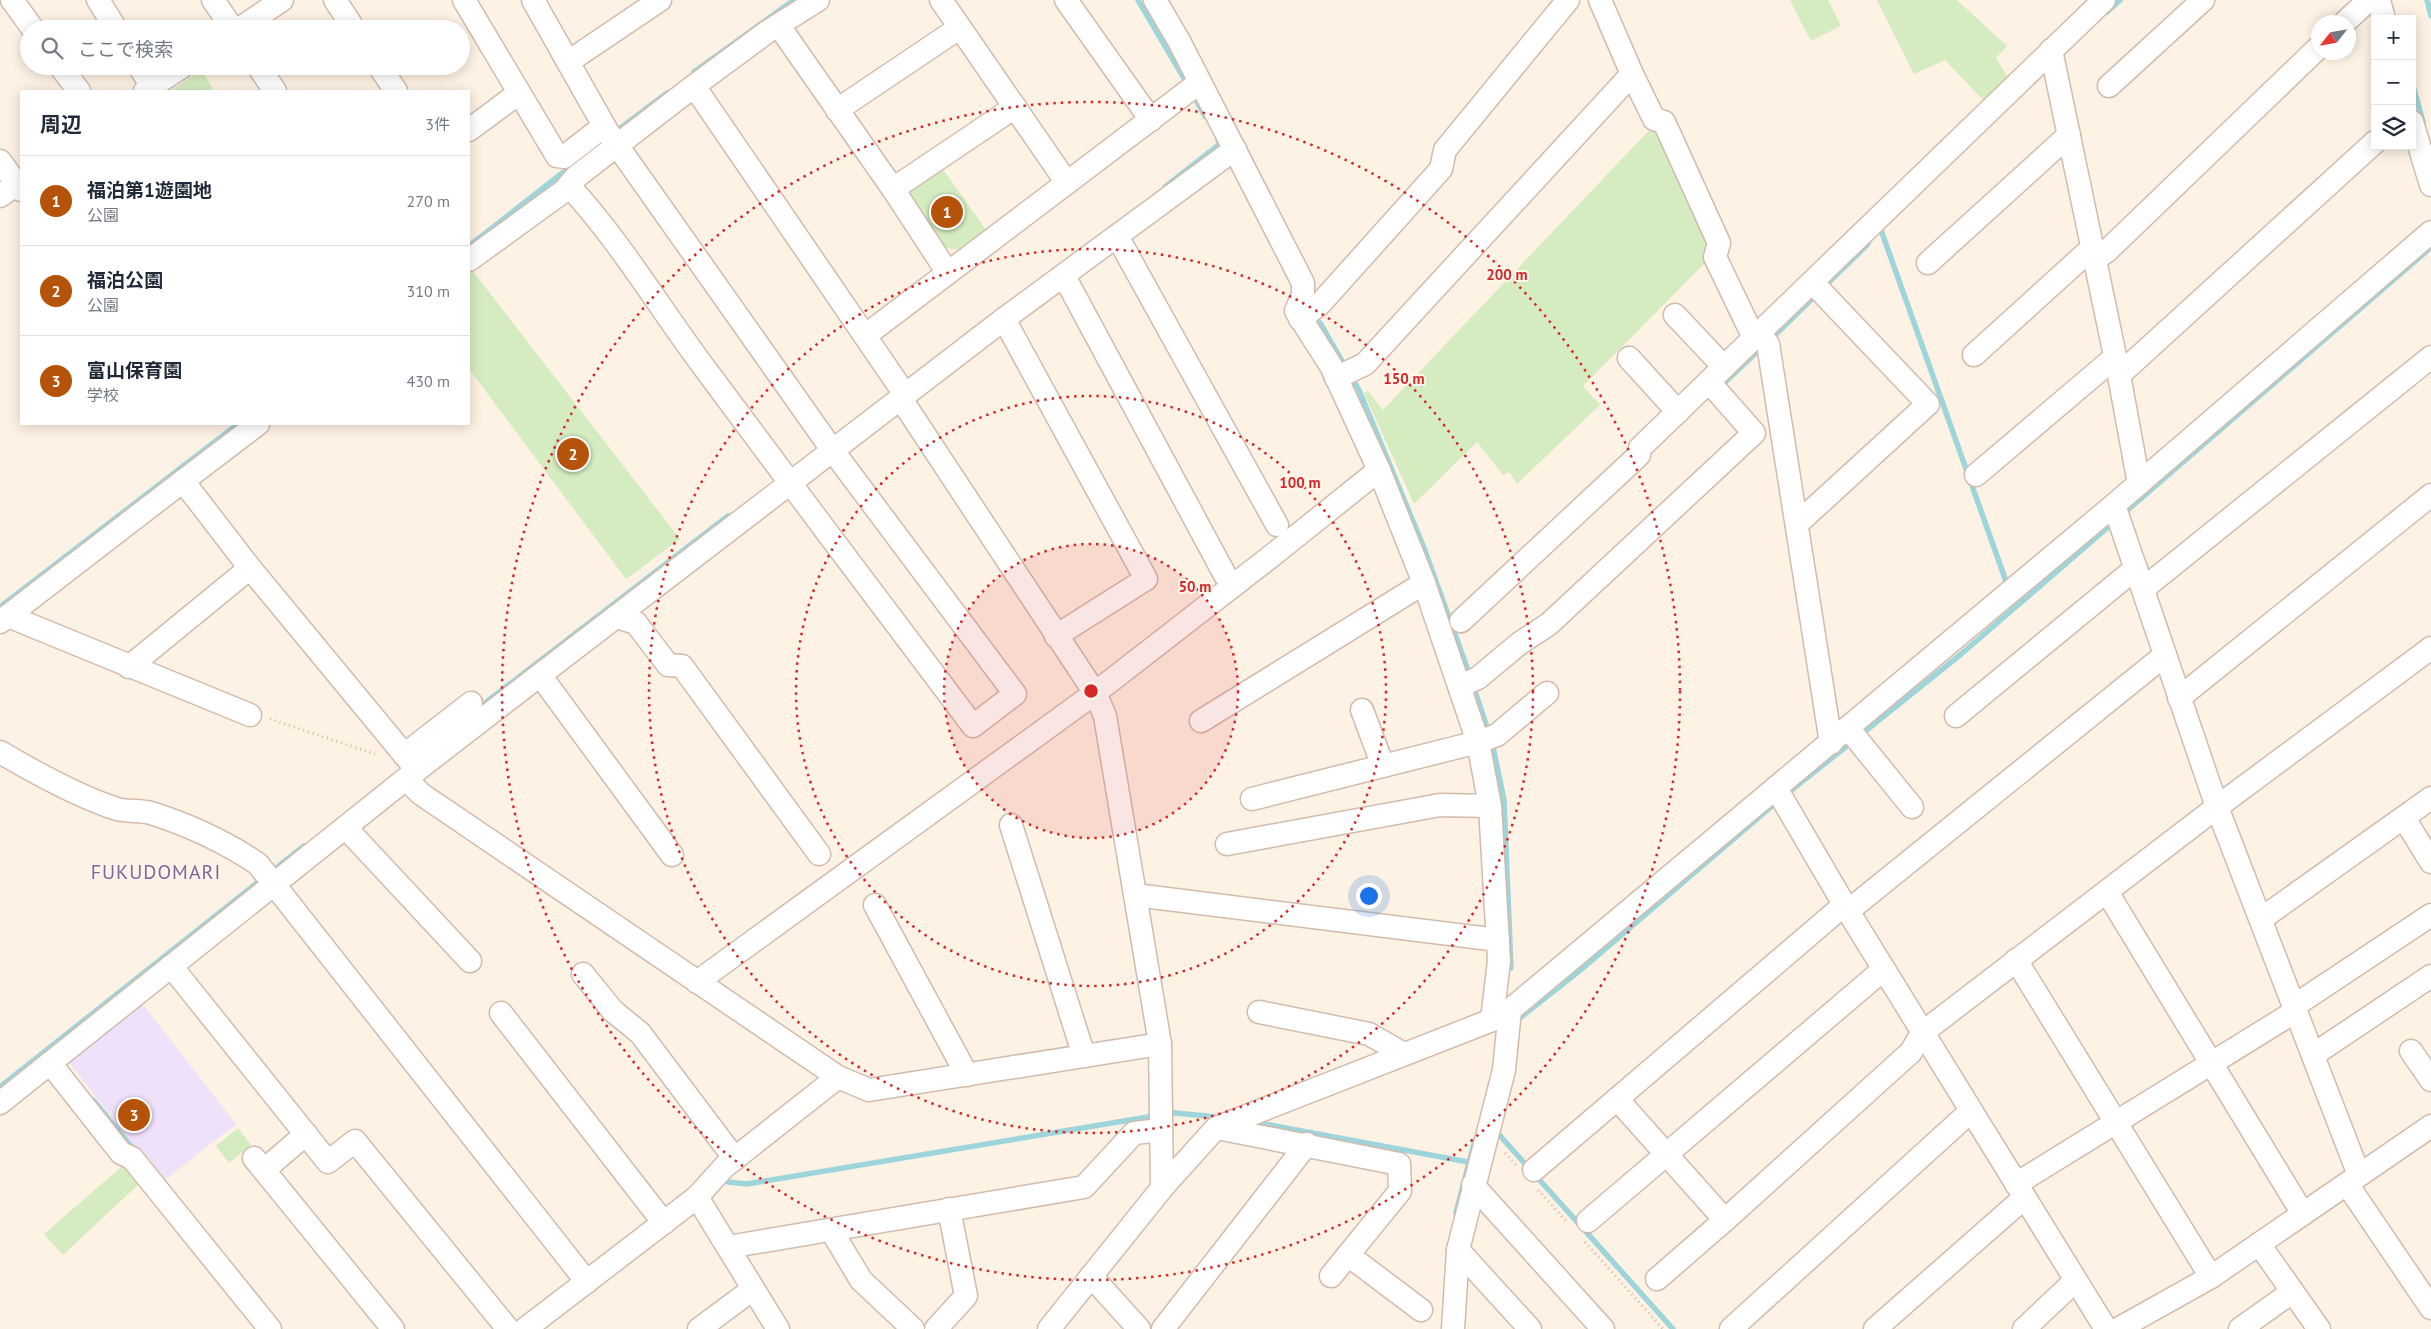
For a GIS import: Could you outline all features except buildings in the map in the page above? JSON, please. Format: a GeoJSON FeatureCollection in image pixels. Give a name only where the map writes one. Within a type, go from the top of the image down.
{"type":"FeatureCollection","features":[{"type":"Feature","properties":{"kind":"street"},"geometry":{"type":"LineString","coordinates":[[12,0],[26,20]]}},
{"type":"Feature","properties":{"kind":"street"},"geometry":{"type":"LineString","coordinates":[[98,0],[110,20]]}},
{"type":"Feature","properties":{"kind":"street"},"geometry":{"type":"LineString","coordinates":[[212,0],[226,20]]}},
{"type":"Feature","properties":{"kind":"street"},"geometry":{"type":"LineString","coordinates":[[252,20],[282,0]]}},
{"type":"Feature","properties":{"kind":"street"},"geometry":{"type":"LineString","coordinates":[[335,0],[348,20]]}},
{"type":"Feature","properties":{"kind":"street"},"geometry":{"type":"LineString","coordinates":[[464,0],[557,156],[564,156],[610,136],[694,86],[767,32],[818,0]]}},
{"type":"Feature","properties":{"kind":"street"},"geometry":{"type":"LineString","coordinates":[[534,0],[610,136],[829,445],[1015,694],[973,726],[785,478],[688,346],[596,215],[569,186]]}},
{"type":"Feature","properties":{"kind":"street"},"geometry":{"type":"LineString","coordinates":[[568,62],[660,0]]}},
{"type":"Feature","properties":{"kind":"street"},"geometry":{"type":"LineString","coordinates":[[941,0],[1067,183]]}},
{"type":"Feature","properties":{"kind":"street"},"geometry":{"type":"LineString","coordinates":[[1066,0],[1151,120]]}},
{"type":"Feature","properties":{"kind":"street"},"geometry":{"type":"LineString","coordinates":[[1155,0],[1179,41],[1194,87],[1228,153],[1303,283],[1304,295],[1296,311],[1300,319],[1346,373],[1379,470],[1424,583],[1467,683],[1486,739],[1500,961],[1504,1070],[1458,1250],[1453,1329]]}},
{"type":"Feature","properties":{"kind":"street"},"geometry":{"type":"LineString","coordinates":[[1300,319],[1320,304],[1441,169],[1445,150],[1568,0]]}},
{"type":"Feature","properties":{"kind":"street"},"geometry":{"type":"LineString","coordinates":[[1600,0],[1654,119],[1664,122],[1719,243],[1715,257],[1761,339],[1796,524],[1831,742]]}},
{"type":"Feature","properties":{"kind":"street"},"geometry":{"type":"LineString","coordinates":[[1461,621],[1639,455],[1640,448],[1678,412],[1717,382],[1761,339],[1819,289],[2052,58],[2104,0]]}},
{"type":"Feature","properties":{"kind":"street"},"geometry":{"type":"LineString","coordinates":[[2109,86],[2203,0]]}},
{"type":"Feature","properties":{"kind":"street"},"geometry":{"type":"LineString","coordinates":[[2353,15],[2369,0]]}},
{"type":"Feature","properties":{"kind":"street"},"geometry":{"type":"LineString","coordinates":[[2380,0],[2383,15]]}},
{"type":"Feature","properties":{"kind":"street"},"geometry":{"type":"LineString","coordinates":[[779,26],[893,189],[948,273]]}},
{"type":"Feature","properties":{"kind":"street"},"geometry":{"type":"LineString","coordinates":[[837,110],[959,28]]}},
{"type":"Feature","properties":{"kind":"street"},"geometry":{"type":"LineString","coordinates":[[1974,355],[2099,253],[2311,55]]}},
{"type":"Feature","properties":{"kind":"street"},"geometry":{"type":"LineString","coordinates":[[2052,58],[2069,136],[2099,253],[2121,368],[2139,484]]}},
{"type":"Feature","properties":{"kind":"street"},"geometry":{"type":"LineString","coordinates":[[1346,373],[1365,364],[1632,74]]}},
{"type":"Feature","properties":{"kind":"street"},"geometry":{"type":"LineString","coordinates":[[67,75],[78,90]]}},
{"type":"Feature","properties":{"kind":"street"},"geometry":{"type":"LineString","coordinates":[[144,75],[151,90],[171,75]]}},
{"type":"Feature","properties":{"kind":"street"},"geometry":{"type":"LineString","coordinates":[[264,75],[273,90]]}},
{"type":"Feature","properties":{"kind":"street"},"geometry":{"type":"LineString","coordinates":[[385,75],[395,90]]}},
{"type":"Feature","properties":{"kind":"street"},"geometry":{"type":"LineString","coordinates":[[694,86],[866,335],[1056,636],[1095,693],[1105,716],[1160,1044],[1162,1188]]}},
{"type":"Feature","properties":{"kind":"street"},"geometry":{"type":"LineString","coordinates":[[866,335],[1194,87]]}},
{"type":"Feature","properties":{"kind":"street"},"geometry":{"type":"LineString","coordinates":[[470,129],[519,93]]}},
{"type":"Feature","properties":{"kind":"street"},"geometry":{"type":"LineString","coordinates":[[893,189],[1014,107]]}},
{"type":"Feature","properties":{"kind":"street"},"geometry":{"type":"LineString","coordinates":[[2416,135],[2431,185]]}},
{"type":"Feature","properties":{"kind":"street"},"geometry":{"type":"LineString","coordinates":[[470,259],[569,186],[610,136]]}},
{"type":"Feature","properties":{"kind":"street"},"geometry":{"type":"LineString","coordinates":[[1928,263],[2069,136]]}},
{"type":"Feature","properties":{"kind":"street"},"geometry":{"type":"LineString","coordinates":[[1976,475],[2121,368],[2371,146]]}},
{"type":"Feature","properties":{"kind":"street"},"geometry":{"type":"LineString","coordinates":[[409,766],[540,675],[617,616],[785,478],[1064,276],[1228,153]]}},
{"type":"Feature","properties":{"kind":"street"},"geometry":{"type":"LineString","coordinates":[[0,161],[15,188]]}},
{"type":"Feature","properties":{"kind":"street"},"geometry":{"type":"LineString","coordinates":[[1049,1329],[1162,1188],[1216,1128],[1501,1015],[1779,795],[1831,742],[1854,736],[2117,513],[2139,484],[2431,232]]}},
{"type":"Feature","properties":{"kind":"street"},"geometry":{"type":"LineString","coordinates":[[1117,236],[1277,525]]}},
{"type":"Feature","properties":{"kind":"street"},"geometry":{"type":"LineString","coordinates":[[1064,276],[1225,575]]}},
{"type":"Feature","properties":{"kind":"street"},"geometry":{"type":"LineString","coordinates":[[1796,524],[1928,404],[1819,289]]}},
{"type":"Feature","properties":{"kind":"street"},"geometry":{"type":"LineString","coordinates":[[1467,683],[1520,643],[1549,624],[1754,433],[1717,382],[1675,315]]}},
{"type":"Feature","properties":{"kind":"street"},"geometry":{"type":"LineString","coordinates":[[1004,319],[1146,579],[1056,636]]}},
{"type":"Feature","properties":{"kind":"street"},"geometry":{"type":"LineString","coordinates":[[1956,716],[2140,579],[2431,357]]}},
{"type":"Feature","properties":{"kind":"street"},"geometry":{"type":"LineString","coordinates":[[1629,358],[1678,412]]}},
{"type":"Feature","properties":{"kind":"street"},"geometry":{"type":"LineString","coordinates":[[4,619],[257,425]]}},
{"type":"Feature","properties":{"kind":"street"},"geometry":{"type":"LineString","coordinates":[[697,982],[1095,693],[1379,470]]}},
{"type":"Feature","properties":{"kind":"street"},"geometry":{"type":"LineString","coordinates":[[183,482],[409,766],[421,794],[838,1077],[869,1090],[1160,1044]]}},
{"type":"Feature","properties":{"kind":"street"},"geometry":{"type":"LineString","coordinates":[[2179,698],[2431,495]]}},
{"type":"Feature","properties":{"kind":"street"},"geometry":{"type":"LineString","coordinates":[[2117,513],[2217,807],[2314,1055],[2353,1179],[2431,1308]]}},
{"type":"Feature","properties":{"kind":"street"},"geometry":{"type":"LineString","coordinates":[[129,667],[250,568]]}},
{"type":"Feature","properties":{"kind":"street"},"geometry":{"type":"LineString","coordinates":[[1201,720],[1424,583]]}},
{"type":"Feature","properties":{"kind":"street"},"geometry":{"type":"LineString","coordinates":[[617,616],[636,623],[668,665],[682,666],[819,854]]}},
{"type":"Feature","properties":{"kind":"street"},"geometry":{"type":"LineString","coordinates":[[4,619],[250,715]]}},
{"type":"Feature","properties":{"kind":"street"},"geometry":{"type":"LineString","coordinates":[[1656,1279],[1725,1220],[1911,1052],[1922,1032],[2217,807],[2431,648]]}},
{"type":"Feature","properties":{"kind":"street"},"geometry":{"type":"LineString","coordinates":[[1534,1170],[1616,1099],[1846,908],[2165,655]]}},
{"type":"Feature","properties":{"kind":"street"},"geometry":{"type":"LineString","coordinates":[[540,675],[672,855]]}},
{"type":"Feature","properties":{"kind":"street"},"geometry":{"type":"LineString","coordinates":[[1252,799],[1486,739],[1547,693]]}},
{"type":"Feature","properties":{"kind":"street"},"geometry":{"type":"LineString","coordinates":[[0,1103],[171,966],[270,878],[346,828],[471,703]]}},
{"type":"Feature","properties":{"kind":"street"},"geometry":{"type":"LineString","coordinates":[[1362,710],[1383,766]]}},
{"type":"Feature","properties":{"kind":"street"},"geometry":{"type":"LineString","coordinates":[[1854,736],[1912,807]]}},
{"type":"Feature","properties":{"kind":"street"},"geometry":{"type":"LineString","coordinates":[[0,752],[40,775],[118,810],[149,812],[202,832],[258,864],[583,1277]]}},
{"type":"Feature","properties":{"kind":"street"},"geometry":{"type":"LineString","coordinates":[[1779,795],[1846,908],[2106,1329]]}},
{"type":"Feature","properties":{"kind":"street"},"geometry":{"type":"LineString","coordinates":[[2261,918],[2431,798]]}},
{"type":"Feature","properties":{"kind":"street"},"geometry":{"type":"LineString","coordinates":[[1227,844],[1440,805],[1490,806]]}},
{"type":"Feature","properties":{"kind":"street"},"geometry":{"type":"LineString","coordinates":[[2404,818],[2431,862]]}},
{"type":"Feature","properties":{"kind":"street"},"geometry":{"type":"LineString","coordinates":[[1010,825],[1084,1056]]}},
{"type":"Feature","properties":{"kind":"street"},"geometry":{"type":"LineString","coordinates":[[346,828],[470,961]]}},
{"type":"Feature","properties":{"kind":"street"},"geometry":{"type":"LineString","coordinates":[[2107,892],[2303,1214]]}},
{"type":"Feature","properties":{"kind":"street"},"geometry":{"type":"LineString","coordinates":[[1135,895],[1498,940]]}},
{"type":"Feature","properties":{"kind":"street"},"geometry":{"type":"LineString","coordinates":[[875,905],[967,1075]]}},
{"type":"Feature","properties":{"kind":"street"},"geometry":{"type":"LineString","coordinates":[[1875,1329],[2020,1191],[2116,1123],[2295,1008],[2431,915]]}},
{"type":"Feature","properties":{"kind":"street"},"geometry":{"type":"LineString","coordinates":[[2016,960],[2211,1277]]}},
{"type":"Feature","properties":{"kind":"street"},"geometry":{"type":"LineString","coordinates":[[171,966],[328,1162],[355,1142],[513,1328],[660,1218],[697,1197],[722,1171],[838,1077]]}},
{"type":"Feature","properties":{"kind":"street"},"geometry":{"type":"LineString","coordinates":[[1588,1221],[1884,969]]}},
{"type":"Feature","properties":{"kind":"street"},"geometry":{"type":"LineString","coordinates":[[583,974],[613,1011],[640,1033],[722,1171]]}},
{"type":"Feature","properties":{"kind":"street"},"geometry":{"type":"LineString","coordinates":[[2314,1055],[2431,976]]}},
{"type":"Feature","properties":{"kind":"street"},"geometry":{"type":"LineString","coordinates":[[1259,1012],[1369,1034],[1404,1054]]}},
{"type":"Feature","properties":{"kind":"street"},"geometry":{"type":"LineString","coordinates":[[501,1013],[660,1218]]}},
{"type":"Feature","properties":{"kind":"street"},"geometry":{"type":"LineString","coordinates":[[2411,1051],[2431,1080]]}},
{"type":"Feature","properties":{"kind":"street"},"geometry":{"type":"LineString","coordinates":[[50,1064],[121,1154],[132,1158],[270,1329]]}},
{"type":"Feature","properties":{"kind":"street"},"geometry":{"type":"LineString","coordinates":[[1616,1099],[1725,1220]]}},
{"type":"Feature","properties":{"kind":"street"},"geometry":{"type":"LineString","coordinates":[[1731,1329],[1971,1111]]}},
{"type":"Feature","properties":{"kind":"street"},"geometry":{"type":"LineString","coordinates":[[728,1247],[1084,1187],[1134,1133],[1161,1119]]}},
{"type":"Feature","properties":{"kind":"street"},"geometry":{"type":"LineString","coordinates":[[2118,1329],[2211,1277],[2431,1126]]}},
{"type":"Feature","properties":{"kind":"street"},"geometry":{"type":"LineString","coordinates":[[1216,1128],[1307,1144],[1399,1164],[1400,1191],[1331,1276]]}},
{"type":"Feature","properties":{"kind":"street"},"geometry":{"type":"LineString","coordinates":[[306,1134],[259,1164],[393,1329]]}},
{"type":"Feature","properties":{"kind":"street"},"geometry":{"type":"LineString","coordinates":[[1164,1329],[1307,1144]]}},
{"type":"Feature","properties":{"kind":"street"},"geometry":{"type":"LineString","coordinates":[[1474,1185],[1603,1329]]}},
{"type":"Feature","properties":{"kind":"street"},"geometry":{"type":"LineString","coordinates":[[697,1197],[728,1247],[748,1293],[778,1329]]}},
{"type":"Feature","properties":{"kind":"street"},"geometry":{"type":"LineString","coordinates":[[936,1329],[966,1296],[949,1209]]}},
{"type":"Feature","properties":{"kind":"street"},"geometry":{"type":"LineString","coordinates":[[831,1230],[861,1280],[913,1329]]}},
{"type":"Feature","properties":{"kind":"street"},"geometry":{"type":"LineString","coordinates":[[2259,1244],[2319,1329]]}},
{"type":"Feature","properties":{"kind":"street"},"geometry":{"type":"LineString","coordinates":[[1458,1250],[1530,1329]]}},
{"type":"Feature","properties":{"kind":"street"},"geometry":{"type":"LineString","coordinates":[[1348,1255],[1421,1310]]}},
{"type":"Feature","properties":{"kind":"street"},"geometry":{"type":"LineString","coordinates":[[1091,1276],[1139,1329]]}},
{"type":"Feature","properties":{"kind":"street"},"geometry":{"type":"LineString","coordinates":[[2024,1329],[2075,1281]]}},
{"type":"Feature","properties":{"kind":"street"},"geometry":{"type":"LineString","coordinates":[[2240,1329],[2292,1292]]}},
{"type":"Feature","properties":{"kind":"street"},"geometry":{"type":"LineString","coordinates":[[699,1329],[748,1293]]}},
{"type":"Feature","properties":{"kind":"path"},"geometry":{"type":"LineString","coordinates":[[250,715],[262,716],[378,754]]}},
{"type":"Feature","properties":{"kind":"shaded area"},"geometry":{"type":"Polygon","coordinates":[[[141,1002],[236,1124],[162,1182],[67,1060],[141,1002]]]}},
{"type":"Feature","properties":{"kind":"green space"},"geometry":{"type":"Polygon","coordinates":[[[1790,0],[1828,0],[1841,26],[1811,41],[1790,0]]]}},
{"type":"Feature","properties":{"kind":"green space"},"geometry":{"type":"Polygon","coordinates":[[[1877,0],[1957,0],[2007,46],[1996,58],[2008,77],[1984,101],[1945,60],[1914,74],[1877,0]]]}},
{"type":"Feature","properties":{"kind":"green space"},"geometry":{"type":"Polygon","coordinates":[[[194,75],[205,75],[213,90],[171,90],[194,75]]]}},
{"type":"Feature","properties":{"kind":"green space"},"geometry":{"type":"Polygon","coordinates":[[[1657,122],[1716,252],[1583,386],[1600,405],[1517,484],[1509,472],[1503,475],[1477,442],[1414,504],[1364,393],[1368,391],[1383,410],[1657,122]]]}},
{"type":"Feature","properties":{"kind":"green space"},"geometry":{"type":"Polygon","coordinates":[[[940,165],[987,231],[961,250],[944,248],[908,194],[908,186],[940,165]]]}},
{"type":"Feature","properties":{"kind":"green space"},"geometry":{"type":"Polygon","coordinates":[[[472,270],[680,539],[626,579],[470,370],[470,271],[472,270]]]}},
{"type":"Feature","properties":{"kind":"green space"},"geometry":{"type":"Polygon","coordinates":[[[238,1128],[251,1145],[229,1163],[216,1146],[238,1128]]]}},
{"type":"Feature","properties":{"kind":"green space"},"geometry":{"type":"Polygon","coordinates":[[[127,1162],[142,1181],[63,1255],[44,1234],[127,1162]]]}},
{"type":"Feature","properties":{"kind":"waterway"},"geometry":{"type":"LineString","coordinates":[[694,72],[794,0]]}},
{"type":"Feature","properties":{"kind":"waterway"},"geometry":{"type":"LineString","coordinates":[[1138,0],[1188,85]]}},
{"type":"Feature","properties":{"kind":"waterway"},"geometry":{"type":"LineString","coordinates":[[2107,12],[2120,0]]}},
{"type":"Feature","properties":{"kind":"waterway"},"geometry":{"type":"LineString","coordinates":[[2427,0],[2431,16]]}},
{"type":"Feature","properties":{"kind":"waterway"},"geometry":{"type":"LineString","coordinates":[[614,133],[667,93]]}},
{"type":"Feature","properties":{"kind":"waterway"},"geometry":{"type":"LineString","coordinates":[[1192,93],[1205,116]]}},
{"type":"Feature","properties":{"kind":"waterway"},"geometry":{"type":"LineString","coordinates":[[2416,97],[2423,122]]}},
{"type":"Feature","properties":{"kind":"waterway"},"geometry":{"type":"LineString","coordinates":[[470,245],[607,138]]}},
{"type":"Feature","properties":{"kind":"waterway"},"geometry":{"type":"LineString","coordinates":[[1165,187],[1220,144],[1218,140]]}},
{"type":"Feature","properties":{"kind":"waterway"},"geometry":{"type":"LineString","coordinates":[[1881,230],[2007,584]]}},
{"type":"Feature","properties":{"kind":"waterway"},"geometry":{"type":"LineString","coordinates":[[1823,288],[1868,244]]}},
{"type":"Feature","properties":{"kind":"waterway"},"geometry":{"type":"LineString","coordinates":[[2123,514],[2428,250]]}},
{"type":"Feature","properties":{"kind":"waterway"},"geometry":{"type":"LineString","coordinates":[[1771,339],[1816,295]]}},
{"type":"Feature","properties":{"kind":"waterway"},"geometry":{"type":"LineString","coordinates":[[1320,323],[1346,368]]}},
{"type":"Feature","properties":{"kind":"waterway"},"geometry":{"type":"LineString","coordinates":[[1720,387],[1762,347]]}},
{"type":"Feature","properties":{"kind":"waterway"},"geometry":{"type":"LineString","coordinates":[[1351,376],[1359,390],[1424,548],[1470,676]]}},
{"type":"Feature","properties":{"kind":"waterway"},"geometry":{"type":"LineString","coordinates":[[0,607],[237,425]]}},
{"type":"Feature","properties":{"kind":"waterway"},"geometry":{"type":"LineString","coordinates":[[476,710],[728,516]]}},
{"type":"Feature","properties":{"kind":"waterway"},"geometry":{"type":"LineString","coordinates":[[1859,736],[1960,655],[2114,522]]}},
{"type":"Feature","properties":{"kind":"waterway"},"geometry":{"type":"LineString","coordinates":[[1473,685],[1489,733]]}},
{"type":"Feature","properties":{"kind":"waterway"},"geometry":{"type":"LineString","coordinates":[[1492,742],[1504,800],[1511,968]]}},
{"type":"Feature","properties":{"kind":"waterway"},"geometry":{"type":"LineString","coordinates":[[1785,795],[1852,742]]}},
{"type":"Feature","properties":{"kind":"waterway"},"geometry":{"type":"LineString","coordinates":[[1521,1017],[1583,968],[1778,801]]}},
{"type":"Feature","properties":{"kind":"waterway"},"geometry":{"type":"LineString","coordinates":[[270,873],[304,846]]}},
{"type":"Feature","properties":{"kind":"waterway"},"geometry":{"type":"LineString","coordinates":[[0,1087],[262,879]]}},
{"type":"Feature","properties":{"kind":"waterway"},"geometry":{"type":"LineString","coordinates":[[94,1101],[134,1150]]}},
{"type":"Feature","properties":{"kind":"waterway"},"geometry":{"type":"LineString","coordinates":[[720,1179],[747,1184],[1148,1117],[1155,1112]]}},
{"type":"Feature","properties":{"kind":"waterway"},"geometry":{"type":"LineString","coordinates":[[1165,1112],[1217,1117]]}},
{"type":"Feature","properties":{"kind":"waterway"},"geometry":{"type":"LineString","coordinates":[[1254,1122],[1468,1162]]}},
{"type":"Feature","properties":{"kind":"waterway"},"geometry":{"type":"LineString","coordinates":[[1494,1129],[1673,1329]]}},
{"type":"Feature","properties":{"kind":"waterway"},"geometry":{"type":"LineString","coordinates":[[1456,1213],[1475,1140]]}},
{"type":"Feature","properties":{"kind":"place","name":"福泊第1遊園地"},"geometry":{"type":"Point","coordinates":[947,212]}},
{"type":"Feature","properties":{"kind":"place","name":"福泊公園"},"geometry":{"type":"Point","coordinates":[573,454]}},
{"type":"Feature","properties":{"kind":"place","name":"富山保育園"},"geometry":{"type":"Point","coordinates":[134,1115]}},
{"type":"Feature","properties":{"kind":"district","name":"FUKUDOMARI"},"geometry":{"type":"Point","coordinates":[156,872]}}]}
